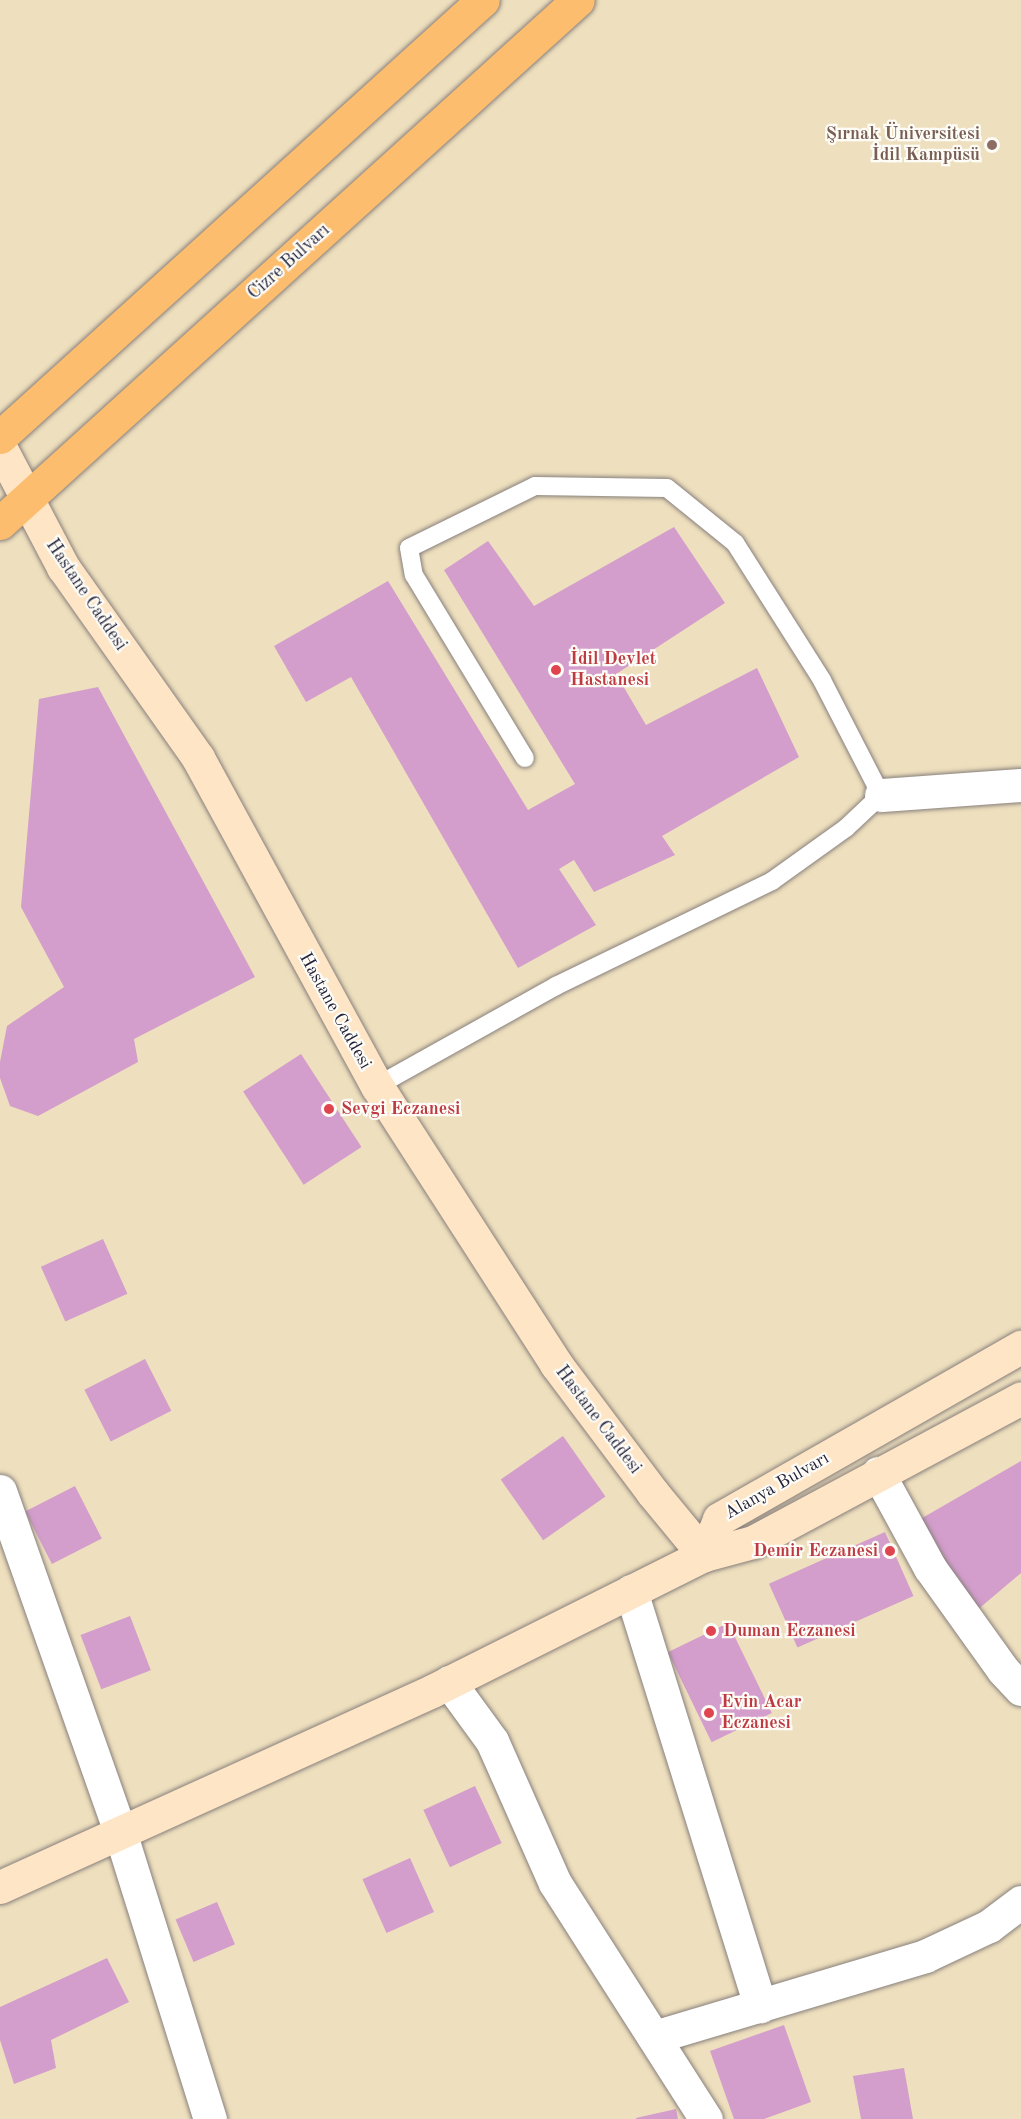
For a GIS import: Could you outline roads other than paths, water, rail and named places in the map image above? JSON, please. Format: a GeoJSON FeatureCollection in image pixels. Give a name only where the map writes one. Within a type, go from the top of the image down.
{"type":"FeatureCollection","features":[{"type":"Feature","properties":{"kind":"main road","name":"Cizre Bulvarı"},"geometry":{"type":"LineString","coordinates":[[0,524],[578,0]]}},
{"type":"Feature","properties":{"kind":"main road"},"geometry":{"type":"LineString","coordinates":[[0,437],[477,2]]}},
{"type":"Feature","properties":{"kind":"main road","name":"Hastane Caddesi"},"geometry":{"type":"LineString","coordinates":[[0,447],[63,567],[198,758],[377,1086],[556,1364],[652,1492],[704,1555]]}},
{"type":"Feature","properties":{"kind":"main road","name":"Alanya Bulvarı"},"geometry":{"type":"LineString","coordinates":[[704,1555],[719,1519],[1021,1347]]}},
{"type":"Feature","properties":{"kind":"main road","name":"Alanya Bulvarı"},"geometry":{"type":"LineString","coordinates":[[704,1555],[753,1542],[1021,1398]]}},
{"type":"Feature","properties":{"kind":"main road"},"geometry":{"type":"LineString","coordinates":[[0,1887],[449,1682],[704,1555]]}},
{"type":"Feature","properties":{"kind":"street"},"geometry":{"type":"LineString","coordinates":[[881,795],[1021,785]]}},
{"type":"Feature","properties":{"kind":"street"},"geometry":{"type":"LineString","coordinates":[[878,1473],[930,1568],[1003,1670],[1021,1689]]}},
{"type":"Feature","properties":{"kind":"street"},"geometry":{"type":"LineString","coordinates":[[0,1491],[120,1832],[210,2119]]}},
{"type":"Feature","properties":{"kind":"street"},"geometry":{"type":"LineString","coordinates":[[631,1591],[760,2006]]}},
{"type":"Feature","properties":{"kind":"street"},"geometry":{"type":"LineString","coordinates":[[449,1682],[492,1741],[555,1883],[706,2119]]}},
{"type":"Feature","properties":{"kind":"street"},"geometry":{"type":"LineString","coordinates":[[654,2037],[925,1956],[989,1926],[1021,1902]]}},
{"type":"Feature","properties":{"kind":"lane"},"geometry":{"type":"LineString","coordinates":[[377,1086],[556,986],[772,880],[846,828],[881,795],[822,680],[735,543],[667,488],[535,486],[409,548],[414,575],[525,758]]}},
{"type":"Feature","properties":{"kind":"place","name":"Şırnak Üniversitesi İdil Kampüsü"},"geometry":{"type":"Point","coordinates":[992,145]}},
{"type":"Feature","properties":{"kind":"place","name":"İdil Devlet Hastanesi"},"geometry":{"type":"Point","coordinates":[556,670]}},
{"type":"Feature","properties":{"kind":"place","name":"Sevgi Eczanesi"},"geometry":{"type":"Point","coordinates":[329,1109]}},
{"type":"Feature","properties":{"kind":"place","name":"Demir Eczanesi"},"geometry":{"type":"Point","coordinates":[890,1551]}},
{"type":"Feature","properties":{"kind":"place","name":"Duman Eczanesi"},"geometry":{"type":"Point","coordinates":[711,1631]}},
{"type":"Feature","properties":{"kind":"place","name":"Evin Acar Eczanesi"},"geometry":{"type":"Point","coordinates":[709,1713]}}]}
